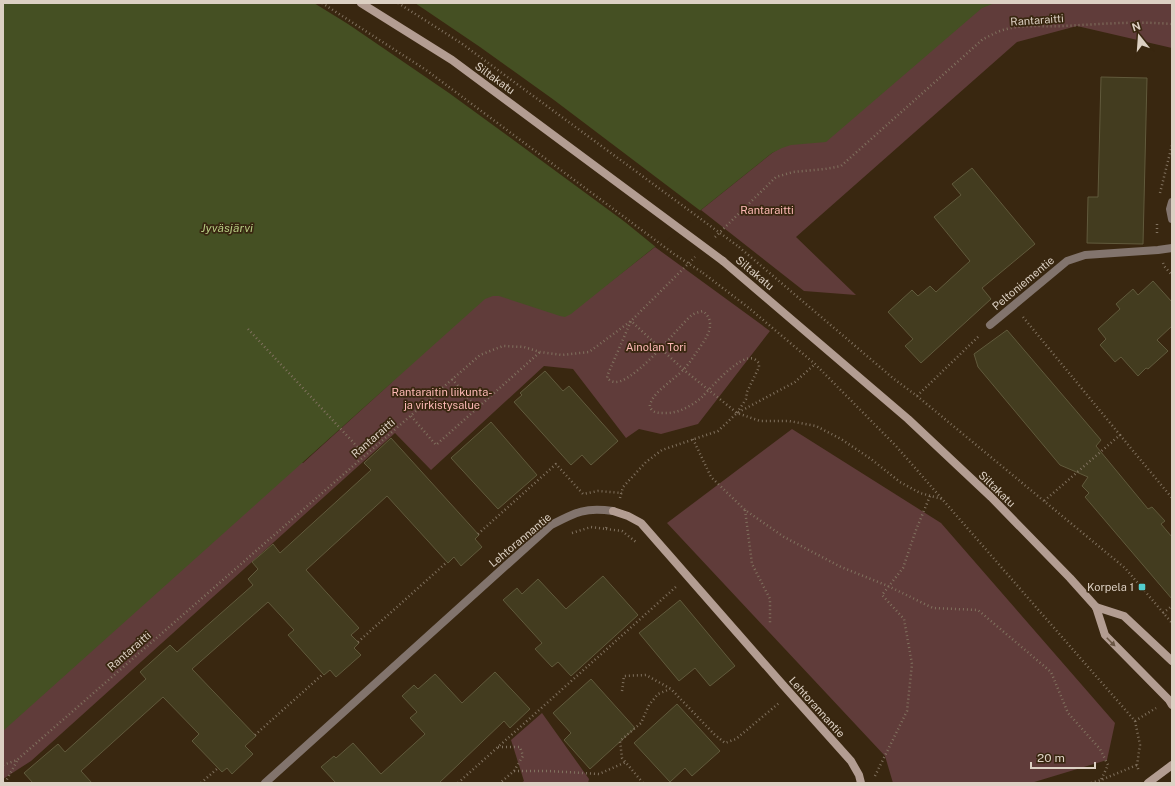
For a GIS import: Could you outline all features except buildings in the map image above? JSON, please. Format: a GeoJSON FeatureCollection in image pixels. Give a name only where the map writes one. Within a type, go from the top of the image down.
{"type":"FeatureCollection","features":[{"type":"Feature","properties":{"kind":"main road","name":"Siltakatu"},"geometry":{"type":"LineString","coordinates":[[361,3],[452,60],[724,261],[908,419],[991,497],[1070,578],[1096,607],[1105,635],[1171,702]]}},
{"type":"Feature","properties":{"kind":"main road","name":"Lehtorannantie"},"geometry":{"type":"LineString","coordinates":[[613,511],[628,516],[641,523],[851,761],[862,783]]}},
{"type":"Feature","properties":{"kind":"main road"},"geometry":{"type":"LineString","coordinates":[[1096,607],[1124,616],[1172,662]]}},
{"type":"Feature","properties":{"kind":"main road"},"geometry":{"type":"LineString","coordinates":[[1148,783],[1172,765]]}},
{"type":"Feature","properties":{"kind":"street"},"geometry":{"type":"LineString","coordinates":[[1172,202],[1170,209],[1172,220]]}},
{"type":"Feature","properties":{"kind":"street","name":"Peltoniementie"},"geometry":{"type":"LineString","coordinates":[[990,325],[1067,261],[1085,255],[1172,248]]}},
{"type":"Feature","properties":{"kind":"street","name":"Lehtorannantie"},"geometry":{"type":"LineString","coordinates":[[265,783],[552,525],[575,513],[588,510],[601,509],[613,511]]}},
{"type":"Feature","properties":{"kind":"path"},"geometry":{"type":"LineString","coordinates":[[322,3],[426,70],[749,308],[815,364],[896,446],[1134,721],[1140,745],[1137,765],[1091,783]]}},
{"type":"Feature","properties":{"kind":"path"},"geometry":{"type":"LineString","coordinates":[[398,3],[461,42],[739,247],[894,380],[917,396],[1125,568],[1172,623]]}},
{"type":"Feature","properties":{"kind":"path","name":"Rantaraitti"},"geometry":{"type":"LineString","coordinates":[[715,238],[776,177],[793,172],[840,166],[983,38],[1004,30],[1024,27],[1055,27],[1106,23],[1172,24]]}},
{"type":"Feature","properties":{"kind":"path","name":"Rantaraitti"},"geometry":{"type":"LineString","coordinates":[[3,764],[17,760],[480,355],[504,346],[524,347],[540,352],[562,355],[589,352],[631,321],[698,254]]}},
{"type":"Feature","properties":{"kind":"path"},"geometry":{"type":"LineString","coordinates":[[1013,306],[1172,498]]}},
{"type":"Feature","properties":{"kind":"path"},"geometry":{"type":"LineString","coordinates":[[568,534],[590,527],[606,529],[622,493],[623,487],[646,462],[662,450],[718,431],[737,413],[746,399],[747,392],[760,367],[759,363],[754,359],[748,358],[735,365],[709,389],[695,403],[676,412],[666,414],[656,413],[650,406],[653,398],[684,370],[708,335],[710,321],[708,315],[703,311],[692,315],[660,348],[645,364],[628,377],[621,381],[614,382],[607,378],[631,321],[660,348],[684,370],[709,389],[737,413],[760,421],[789,421],[816,426],[841,439],[871,459],[900,482],[920,493],[942,499]]}},
{"type":"Feature","properties":{"kind":"path","name":"Peltoniementie"},"geometry":{"type":"LineString","coordinates":[[917,396],[990,325]]}},
{"type":"Feature","properties":{"kind":"path"},"geometry":{"type":"LineString","coordinates":[[248,329],[365,455]]}},
{"type":"Feature","properties":{"kind":"path"},"geometry":{"type":"LineString","coordinates":[[411,416],[436,444],[540,352]]}},
{"type":"Feature","properties":{"kind":"path"},"geometry":{"type":"LineString","coordinates":[[737,413],[795,382],[815,364]]}},
{"type":"Feature","properties":{"kind":"path"},"geometry":{"type":"LineString","coordinates":[[452,380],[477,408]]}},
{"type":"Feature","properties":{"kind":"path"},"geometry":{"type":"LineString","coordinates":[[1044,501],[1120,435]]}},
{"type":"Feature","properties":{"kind":"path"},"geometry":{"type":"LineString","coordinates":[[693,439],[711,477],[745,510],[784,537],[841,566],[888,586],[933,608],[978,610],[1051,672],[1068,713],[1100,748],[1108,765],[1101,780]]}},
{"type":"Feature","properties":{"kind":"path"},"geometry":{"type":"LineString","coordinates":[[478,534],[556,464],[583,494],[598,491],[622,493]]}},
{"type":"Feature","properties":{"kind":"path"},"geometry":{"type":"LineString","coordinates":[[875,776],[907,711],[912,664],[904,619],[882,594],[903,568],[930,496]]}},
{"type":"Feature","properties":{"kind":"path"},"geometry":{"type":"LineString","coordinates":[[745,510],[752,564],[770,599],[770,624]]}},
{"type":"Feature","properties":{"kind":"path"},"geometry":{"type":"LineString","coordinates":[[358,642],[447,562]]}},
{"type":"Feature","properties":{"kind":"path"},"geometry":{"type":"LineString","coordinates":[[458,783],[678,585]]}},
{"type":"Feature","properties":{"kind":"path"},"geometry":{"type":"LineString","coordinates":[[1163,612],[1172,606]]}},
{"type":"Feature","properties":{"kind":"path"},"geometry":{"type":"LineString","coordinates":[[255,735],[323,674]]}},
{"type":"Feature","properties":{"kind":"path"},"geometry":{"type":"LineString","coordinates":[[622,691],[624,676],[646,675],[670,689],[714,734],[725,743],[736,739],[779,702]]}},
{"type":"Feature","properties":{"kind":"path"},"geometry":{"type":"LineString","coordinates":[[642,783],[622,758],[620,741],[641,723],[649,705],[658,694],[670,689]]}},
{"type":"Feature","properties":{"kind":"path"},"geometry":{"type":"LineString","coordinates":[[1134,721],[1171,702]]}},
{"type":"Feature","properties":{"kind":"path"},"geometry":{"type":"LineString","coordinates":[[498,747],[520,747],[523,756],[514,770],[500,783]]}},
{"type":"Feature","properties":{"kind":"path"},"geometry":{"type":"LineString","coordinates":[[5,783],[17,760]]}},
{"type":"Feature","properties":{"kind":"path"},"geometry":{"type":"LineString","coordinates":[[514,770],[599,774],[626,762]]}},
{"type":"Feature","properties":{"kind":"path"},"geometry":{"type":"LineString","coordinates":[[201,783],[218,768]]}},
{"type":"Feature","properties":{"kind":"green space"},"geometry":{"type":"Polygon","coordinates":[[[752,3],[1172,3],[1172,48],[1077,26],[1017,42],[796,237],[856,295],[804,291],[701,210],[772,153],[782,147],[752,3]]]}},
{"type":"Feature","properties":{"kind":"green space"},"geometry":{"type":"Polygon","coordinates":[[[655,247],[770,331],[698,424],[661,434],[639,429],[626,438],[573,369],[544,366],[431,470],[395,433],[31,761],[3,779],[3,612],[250,432],[303,463],[392,382],[359,344],[471,280],[605,286],[655,247]]]}},
{"type":"Feature","properties":{"kind":"green space"},"geometry":{"type":"Polygon","coordinates":[[[792,429],[941,523],[1115,723],[1107,760],[1031,783],[893,783],[885,756],[667,523],[792,429]]]}},
{"type":"Feature","properties":{"kind":"green space"},"geometry":{"type":"Polygon","coordinates":[[[542,713],[589,779],[588,783],[521,783],[524,781],[511,740],[542,713]]]}},
{"type":"Feature","properties":{"kind":"water","name":"Jyväsjärvi"},"geometry":{"type":"Polygon","coordinates":[[[3,3],[995,3],[982,8],[826,142],[791,145],[772,153],[571,314],[565,317],[560,316],[499,296],[493,296],[485,299],[3,731],[3,3]]]}},
{"type":"Feature","properties":{"kind":"pier"},"geometry":{"type":"Polygon","coordinates":[[[314,3],[415,3],[554,100],[702,212],[657,248],[625,222],[449,93],[348,24],[314,3]]]}},
{"type":"Feature","properties":{"kind":"place","name":"Korpela 1"},"geometry":{"type":"Point","coordinates":[1142,587]}},
{"type":"Feature","properties":{"kind":"park label","name":"Ainolan Tori"},"geometry":{"type":"Point","coordinates":[656,347]}},
{"type":"Feature","properties":{"kind":"park label","name":"Rantaraitin liikunta- ja virkistysalue"},"geometry":{"type":"Point","coordinates":[442,398]}}]}
